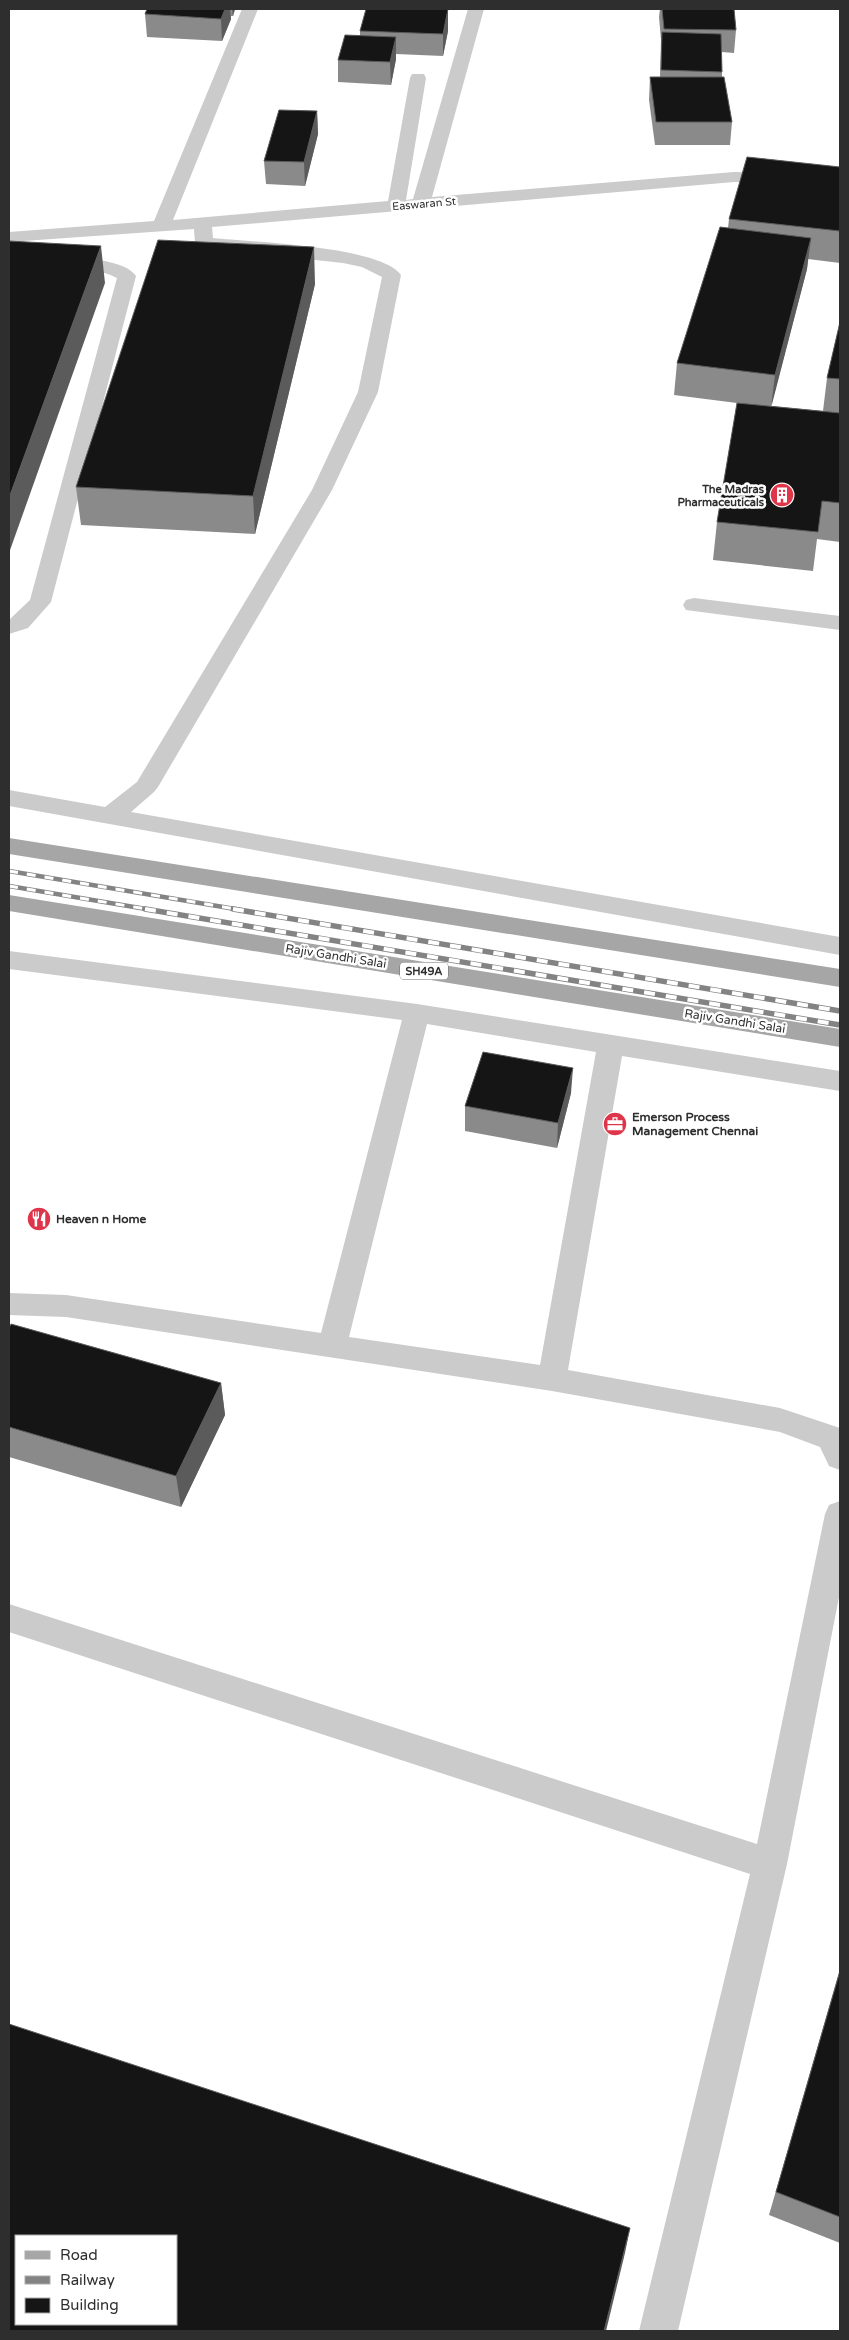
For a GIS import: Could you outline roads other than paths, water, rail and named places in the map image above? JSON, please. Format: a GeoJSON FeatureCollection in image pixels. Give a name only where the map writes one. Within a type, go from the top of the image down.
{"type":"FeatureCollection","features":[{"type":"Feature","properties":{"kind":"main road"},"geometry":{"type":"LineString","coordinates":[[9,846],[840,978]]}},
{"type":"Feature","properties":{"kind":"main road","name":"Rajiv Gandhi Salai"},"geometry":{"type":"LineString","coordinates":[[9,903],[840,1038]]}},
{"type":"Feature","properties":{"kind":"street"},"geometry":{"type":"LineString","coordinates":[[161,226],[250,9]]}},
{"type":"Feature","properties":{"kind":"street"},"geometry":{"type":"LineString","coordinates":[[421,204],[476,9]]}},
{"type":"Feature","properties":{"kind":"street"},"geometry":{"type":"LineString","coordinates":[[396,206],[418,78]]}},
{"type":"Feature","properties":{"kind":"street","name":"Easwaran St"},"geometry":{"type":"LineString","coordinates":[[9,237],[202,223],[306,233],[396,206],[734,177],[840,179]]}},
{"type":"Feature","properties":{"kind":"street"},"geometry":{"type":"LineString","coordinates":[[110,816],[146,787],[322,490],[368,392],[392,275],[380,267],[306,233],[204,243],[202,223]]}},
{"type":"Feature","properties":{"kind":"street"},"geometry":{"type":"LineString","coordinates":[[9,263],[90,265],[116,269],[127,276],[40,602],[20,623],[9,627]]}},
{"type":"Feature","properties":{"kind":"street"},"geometry":{"type":"LineString","coordinates":[[694,604],[840,623]]}},
{"type":"Feature","properties":{"kind":"street"},"geometry":{"type":"LineString","coordinates":[[9,798],[840,946]]}},
{"type":"Feature","properties":{"kind":"street"},"geometry":{"type":"LineString","coordinates":[[9,960],[417,1013],[840,1081]]}},
{"type":"Feature","properties":{"kind":"street"},"geometry":{"type":"LineString","coordinates":[[332,1346],[417,1013]]}},
{"type":"Feature","properties":{"kind":"street"},"geometry":{"type":"LineString","coordinates":[[552,1379],[611,1044]]}},
{"type":"Feature","properties":{"kind":"street"},"geometry":{"type":"LineString","coordinates":[[9,1304],[66,1306],[552,1379],[780,1420],[832,1438],[840,1457]]}},
{"type":"Feature","properties":{"kind":"street"},"geometry":{"type":"LineString","coordinates":[[658,2331],[770,1864],[840,1514]]}},
{"type":"Feature","properties":{"kind":"street"},"geometry":{"type":"LineString","coordinates":[[9,1618],[770,1864]]}},
{"type":"Feature","properties":{"kind":"railway"},"geometry":{"type":"LineString","coordinates":[[9,871],[241,910]]}},
{"type":"Feature","properties":{"kind":"railway"},"geometry":{"type":"LineString","coordinates":[[9,886],[152,910]]}},
{"type":"Feature","properties":{"kind":"railway"},"geometry":{"type":"LineString","coordinates":[[145,909],[840,1025]]}},
{"type":"Feature","properties":{"kind":"railway"},"geometry":{"type":"LineString","coordinates":[[233,909],[840,1011]]}},
{"type":"Feature","properties":{"kind":"place","name":"The Madras Pharmaceuticals"},"geometry":{"type":"Point","coordinates":[782,495]}},
{"type":"Feature","properties":{"kind":"place","name":"Emerson Process Management Chennai"},"geometry":{"type":"Point","coordinates":[615,1124]}},
{"type":"Feature","properties":{"kind":"place","name":"Heaven n Home"},"geometry":{"type":"Point","coordinates":[39,1219]}}]}
